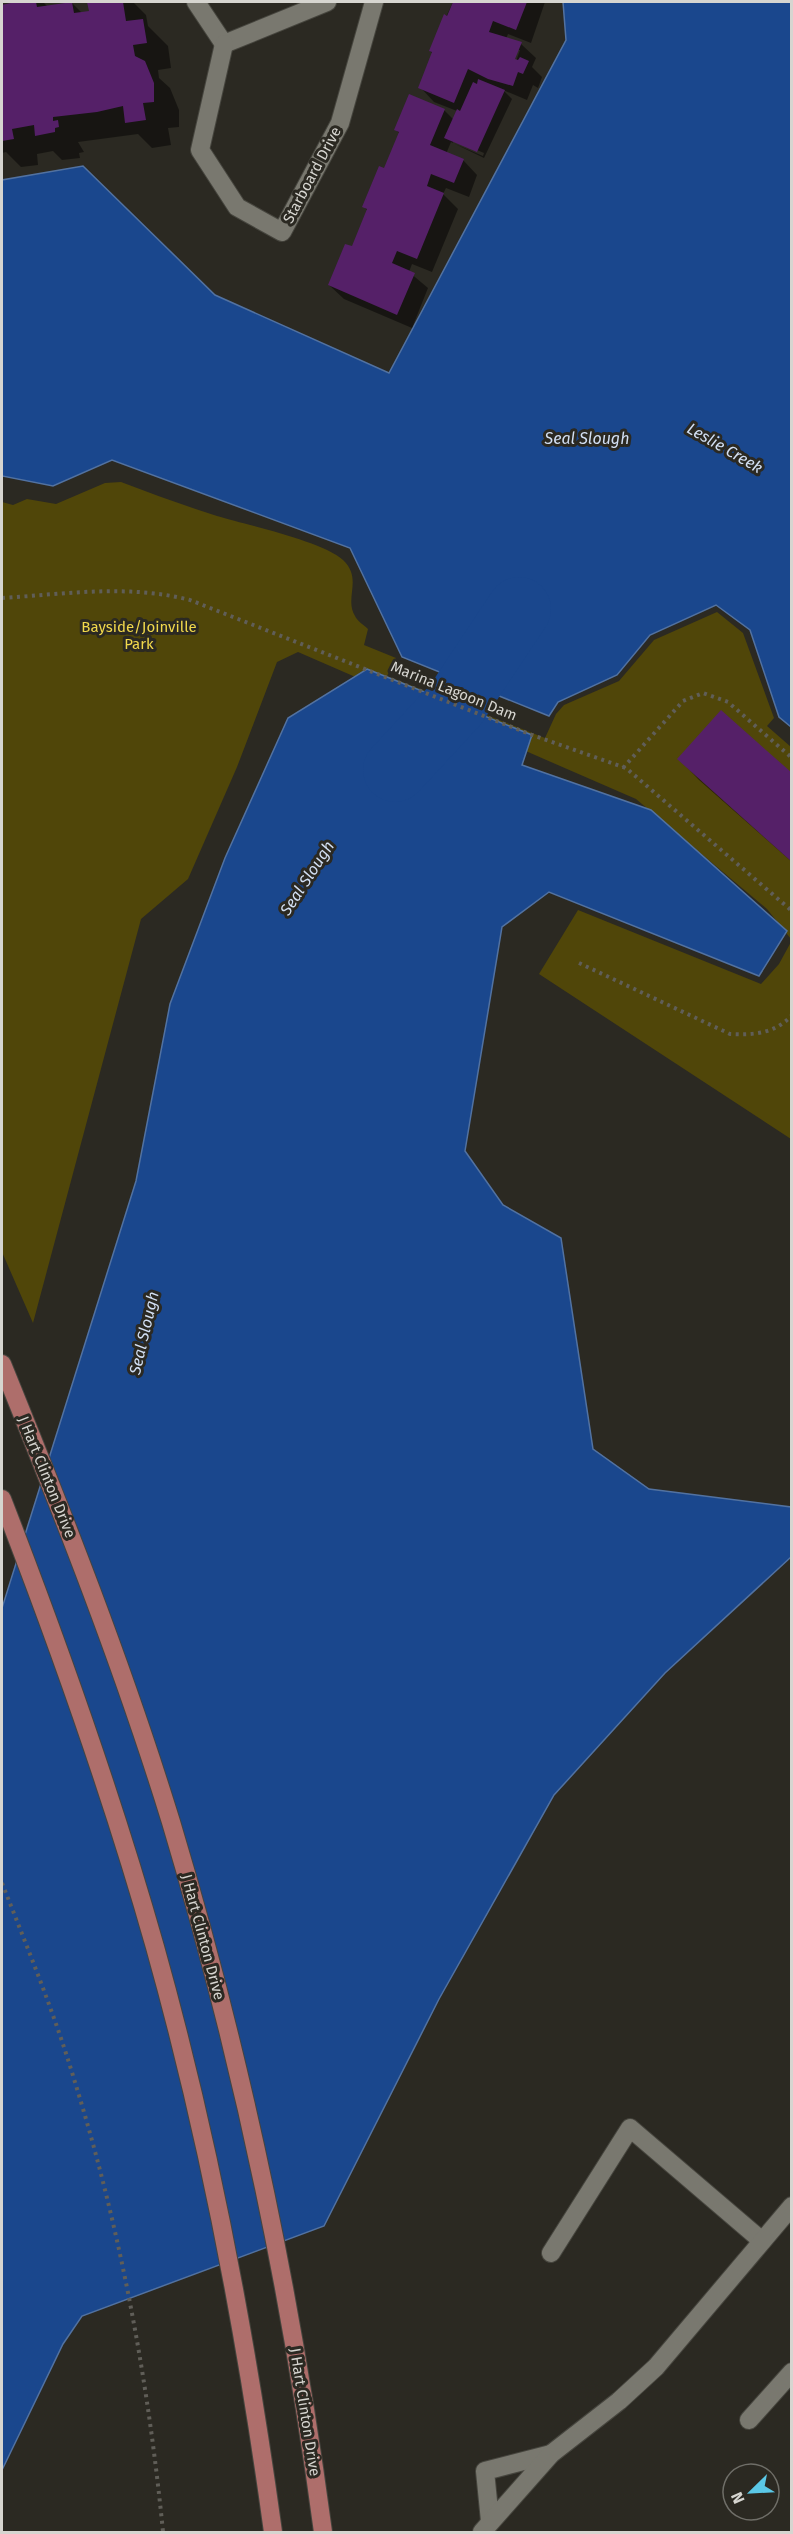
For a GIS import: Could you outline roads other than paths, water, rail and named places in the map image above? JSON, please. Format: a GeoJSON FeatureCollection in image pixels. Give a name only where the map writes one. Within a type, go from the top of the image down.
{"type":"FeatureCollection","features":[{"type":"Feature","properties":{"kind":"main road","name":"J Hart Clinton Drive"},"geometry":{"type":"LineString","coordinates":[[2,1364],[89,1585],[170,1820],[235,2058],[286,2292],[308,2421],[323,2532]]}},
{"type":"Feature","properties":{"kind":"main road"},"geometry":{"type":"LineString","coordinates":[[2,1499],[84,1719],[126,1846],[161,1971],[216,2196],[255,2406],[273,2532]]}},
{"type":"Feature","properties":{"kind":"street"},"geometry":{"type":"LineString","coordinates":[[196,2],[224,44],[327,2]]}},
{"type":"Feature","properties":{"kind":"street","name":"Starboard Drive"},"geometry":{"type":"LineString","coordinates":[[224,44],[200,150],[237,207],[282,232],[340,123],[374,2]]}},
{"type":"Feature","properties":{"kind":"street"},"geometry":{"type":"LineString","coordinates":[[551,2253],[630,2128],[762,2241]]}},
{"type":"Feature","properties":{"kind":"street"},"geometry":{"type":"LineString","coordinates":[[486,2527],[551,2454],[619,2401],[656,2367],[792,2206]]}},
{"type":"Feature","properties":{"kind":"street"},"geometry":{"type":"LineString","coordinates":[[749,2420],[792,2372]]}},
{"type":"Feature","properties":{"kind":"street"},"geometry":{"type":"LineString","coordinates":[[486,2527],[485,2471],[551,2454]]}},
{"type":"Feature","properties":{"kind":"water","name":"Seal Slough"},"geometry":{"type":"Polygon","coordinates":[[[563,2],[791,2],[791,727],[779,717],[750,630],[716,605],[650,635],[617,675],[558,702],[549,716],[402,657],[350,548],[112,460],[53,486],[2,476],[2,180],[83,166],[215,295],[389,373],[566,40],[563,2]]]}},
{"type":"Feature","properties":{"kind":"water"},"geometry":{"type":"Polygon","coordinates":[[[367,669],[532,735],[522,765],[651,810],[787,931],[759,976],[549,892],[502,927],[465,1151],[503,1205],[561,1238],[593,1449],[649,1489],[791,1507],[791,1557],[665,1673],[554,1795],[439,1999],[324,2226],[82,2316],[63,2344],[2,2470],[2,1608],[136,1181],[170,1004],[225,858],[288,718],[367,669]]]}},
{"type":"Feature","properties":{"kind":"waterway","name":"Seal Slough"},"geometry":{"type":"LineString","coordinates":[[395,770],[456,704],[519,609]]}},
{"type":"Feature","properties":{"kind":"water label","name":"Leslie Creek"},"geometry":{"type":"Point","coordinates":[725,448]}},
{"type":"Feature","properties":{"kind":"park label","name":"Bayside/Joinville Park"},"geometry":{"type":"Point","coordinates":[139,636]}}]}
